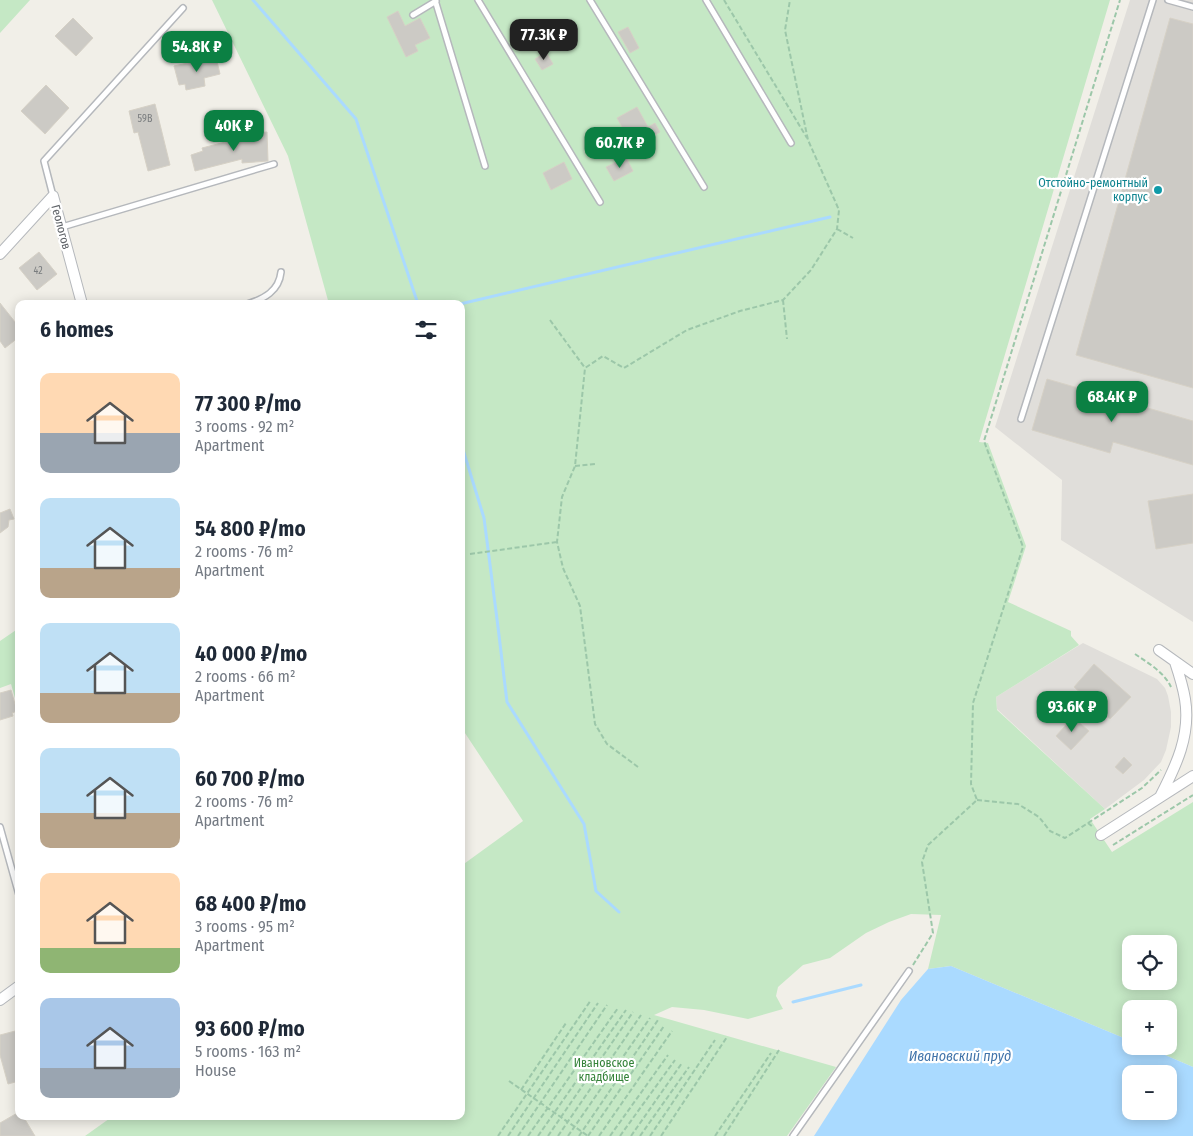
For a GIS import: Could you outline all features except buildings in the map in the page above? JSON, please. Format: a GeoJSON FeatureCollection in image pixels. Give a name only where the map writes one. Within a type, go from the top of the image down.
{"type":"FeatureCollection","features":[{"type":"Feature","properties":{"kind":"street","name":"Геологов"},"geometry":{"type":"LineString","coordinates":[[53,196],[81,300]]}},
{"type":"Feature","properties":{"kind":"street","name":"Геологов"},"geometry":{"type":"LineString","coordinates":[[0,254],[53,196]]}},
{"type":"Feature","properties":{"kind":"street"},"geometry":{"type":"LineString","coordinates":[[1158,650],[1193,674]]}},
{"type":"Feature","properties":{"kind":"street"},"geometry":{"type":"LineString","coordinates":[[1160,797],[1178,760],[1186,720],[1186,700],[1175,662]]}},
{"type":"Feature","properties":{"kind":"street"},"geometry":{"type":"LineString","coordinates":[[1100,835],[1193,776]]}},
{"type":"Feature","properties":{"kind":"street"},"geometry":{"type":"LineString","coordinates":[[0,1000],[15,989]]}},
{"type":"Feature","properties":{"kind":"lane"},"geometry":{"type":"LineString","coordinates":[[478,0],[600,202]]}},
{"type":"Feature","properties":{"kind":"lane"},"geometry":{"type":"LineString","coordinates":[[590,0],[704,188]]}},
{"type":"Feature","properties":{"kind":"lane"},"geometry":{"type":"LineString","coordinates":[[706,0],[791,143]]}},
{"type":"Feature","properties":{"kind":"lane"},"geometry":{"type":"LineString","coordinates":[[1021,419],[1153,0]]}},
{"type":"Feature","properties":{"kind":"lane"},"geometry":{"type":"LineString","coordinates":[[1168,0],[1193,7]]}},
{"type":"Feature","properties":{"kind":"lane"},"geometry":{"type":"LineString","coordinates":[[413,15],[436,1],[485,166]]}},
{"type":"Feature","properties":{"kind":"lane"},"geometry":{"type":"LineString","coordinates":[[53,196],[44,161],[183,8]]}},
{"type":"Feature","properties":{"kind":"lane"},"geometry":{"type":"LineString","coordinates":[[62,227],[274,164]]}},
{"type":"Feature","properties":{"kind":"lane"},"geometry":{"type":"LineString","coordinates":[[257,300],[270,293],[280,279],[280,272]]}},
{"type":"Feature","properties":{"kind":"lane"},"geometry":{"type":"LineString","coordinates":[[0,828],[15,881]]}},
{"type":"Feature","properties":{"kind":"lane"},"geometry":{"type":"LineString","coordinates":[[793,1136],[909,971]]}},
{"type":"Feature","properties":{"kind":"path"},"geometry":{"type":"LineString","coordinates":[[585,368],[603,356],[624,368],[687,330],[740,311],[783,300],[811,270],[838,229],[839,210],[808,140],[724,0]]}},
{"type":"Feature","properties":{"kind":"path"},"geometry":{"type":"LineString","coordinates":[[790,0],[785,30],[808,140]]}},
{"type":"Feature","properties":{"kind":"path"},"geometry":{"type":"LineString","coordinates":[[977,800],[971,784],[973,703],[1023,547],[984,441],[1120,0]]}},
{"type":"Feature","properties":{"kind":"path"},"geometry":{"type":"LineString","coordinates":[[838,229],[853,238]]}},
{"type":"Feature","properties":{"kind":"path"},"geometry":{"type":"LineString","coordinates":[[783,300],[787,339]]}},
{"type":"Feature","properties":{"kind":"path"},"geometry":{"type":"LineString","coordinates":[[550,320],[585,368],[575,466],[562,497],[558,542],[563,568],[580,606],[595,724],[607,744],[638,767]]}},
{"type":"Feature","properties":{"kind":"path"},"geometry":{"type":"LineString","coordinates":[[575,466],[596,464]]}},
{"type":"Feature","properties":{"kind":"path"},"geometry":{"type":"LineString","coordinates":[[470,554],[558,542]]}},
{"type":"Feature","properties":{"kind":"path"},"geometry":{"type":"LineString","coordinates":[[1135,654],[1162,674],[1171,688]]}},
{"type":"Feature","properties":{"kind":"path"},"geometry":{"type":"LineString","coordinates":[[909,971],[933,933],[922,862],[928,845],[977,800],[1018,804],[1039,817],[1050,831],[1065,838],[1142,788],[1163,767]]}},
{"type":"Feature","properties":{"kind":"path"},"geometry":{"type":"LineString","coordinates":[[1113,845],[1193,795]]}},
{"type":"Feature","properties":{"kind":"path"},"geometry":{"type":"LineString","coordinates":[[1088,823],[1100,835]]}},
{"type":"Feature","properties":{"kind":"path"},"geometry":{"type":"LineString","coordinates":[[498,1136],[591,1000]]}},
{"type":"Feature","properties":{"kind":"path"},"geometry":{"type":"LineString","coordinates":[[508,1136],[598,1004]]}},
{"type":"Feature","properties":{"kind":"path"},"geometry":{"type":"LineString","coordinates":[[518,1136],[608,1005]]}},
{"type":"Feature","properties":{"kind":"path"},"geometry":{"type":"LineString","coordinates":[[528,1136],[618,1008]]}},
{"type":"Feature","properties":{"kind":"path"},"geometry":{"type":"LineString","coordinates":[[538,1136],[626,1010]]}},
{"type":"Feature","properties":{"kind":"path"},"geometry":{"type":"LineString","coordinates":[[548,1136],[633,1012]]}},
{"type":"Feature","properties":{"kind":"path"},"geometry":{"type":"LineString","coordinates":[[558,1136],[641,1015]]}},
{"type":"Feature","properties":{"kind":"path"},"geometry":{"type":"LineString","coordinates":[[568,1136],[650,1018]]}},
{"type":"Feature","properties":{"kind":"path"},"geometry":{"type":"LineString","coordinates":[[579,1136],[658,1020]]}},
{"type":"Feature","properties":{"kind":"path"},"geometry":{"type":"LineString","coordinates":[[521,1090],[566,1023]]}},
{"type":"Feature","properties":{"kind":"path"},"geometry":{"type":"LineString","coordinates":[[509,1081],[588,1136],[664,1026]]}},
{"type":"Feature","properties":{"kind":"path"},"geometry":{"type":"LineString","coordinates":[[599,1136],[672,1031]]}},
{"type":"Feature","properties":{"kind":"path"},"geometry":{"type":"LineString","coordinates":[[661,1136],[727,1037]]}},
{"type":"Feature","properties":{"kind":"path"},"geometry":{"type":"LineString","coordinates":[[650,1136],[715,1040]]}},
{"type":"Feature","properties":{"kind":"path"},"geometry":{"type":"LineString","coordinates":[[724,1136],[779,1050]]}},
{"type":"Feature","properties":{"kind":"path"},"geometry":{"type":"LineString","coordinates":[[715,1136],[771,1054]]}},
{"type":"Feature","properties":{"kind":"path"},"geometry":{"type":"LineString","coordinates":[[610,1136],[668,1055]]}},
{"type":"Feature","properties":{"kind":"path"},"geometry":{"type":"LineString","coordinates":[[620,1136],[675,1060]]}},
{"type":"Feature","properties":{"kind":"path"},"geometry":{"type":"LineString","coordinates":[[631,1136],[682,1063]]}},
{"type":"Feature","properties":{"kind":"path"},"geometry":{"type":"LineString","coordinates":[[640,1136],[689,1067]]}},
{"type":"Feature","properties":{"kind":"shaded area"},"geometry":{"type":"Polygon","coordinates":[[[1130,0],[1193,0],[1193,622],[1061,540],[1062,480],[995,427],[1130,0]]]}},
{"type":"Feature","properties":{"kind":"shaded area"},"geometry":{"type":"Polygon","coordinates":[[[1083,643],[1157,679],[1165,688],[1171,712],[1171,727],[1166,750],[1161,762],[1144,780],[1105,809],[997,709],[996,697],[1083,643]]]}},
{"type":"Feature","properties":{"kind":"green space"},"geometry":{"type":"Polygon","coordinates":[[[0,0],[30,0],[0,33],[0,0]]]}},
{"type":"Feature","properties":{"kind":"green space","name":"Ивановское кладбище"},"geometry":{"type":"Polygon","coordinates":[[[212,0],[1110,0],[979,442],[988,443],[1026,546],[1008,602],[1071,631],[1071,636],[1079,645],[996,697],[997,710],[1105,809],[1090,819],[1112,852],[1193,802],[1193,1067],[1165,1055],[1177,1055],[1177,1000],[1122,1000],[1122,1037],[951,966],[928,969],[941,915],[911,914],[866,933],[830,958],[803,965],[778,987],[776,996],[783,1009],[748,1019],[704,1010],[672,1007],[654,1015],[836,1067],[787,1136],[85,1136],[107,1120],[465,1120],[465,863],[523,821],[465,733],[465,300],[328,300],[288,156],[212,0]]]}},
{"type":"Feature","properties":{"kind":"green space"},"geometry":{"type":"Polygon","coordinates":[[[15,631],[15,698],[11,684],[0,688],[0,641],[15,631]]]}},
{"type":"Feature","properties":{"kind":"water","name":"Ивановский пруд"},"geometry":{"type":"Polygon","coordinates":[[[951,966],[1122,1037],[1122,1055],[1165,1055],[1193,1067],[1193,1136],[814,1136],[901,1000],[928,969],[951,966]]]}},
{"type":"Feature","properties":{"kind":"waterway"},"geometry":{"type":"LineString","coordinates":[[253,0],[356,119],[417,300]]}},
{"type":"Feature","properties":{"kind":"waterway"},"geometry":{"type":"LineString","coordinates":[[465,303],[830,217]]}},
{"type":"Feature","properties":{"kind":"waterway"},"geometry":{"type":"LineString","coordinates":[[465,456],[484,518],[507,702],[584,824],[596,891],[619,912]]}},
{"type":"Feature","properties":{"kind":"waterway"},"geometry":{"type":"LineString","coordinates":[[793,1002],[861,985]]}},
{"type":"Feature","properties":{"kind":"place","name":"Отстойно-ремонтный корпус"},"geometry":{"type":"Point","coordinates":[1158,190]}}]}
